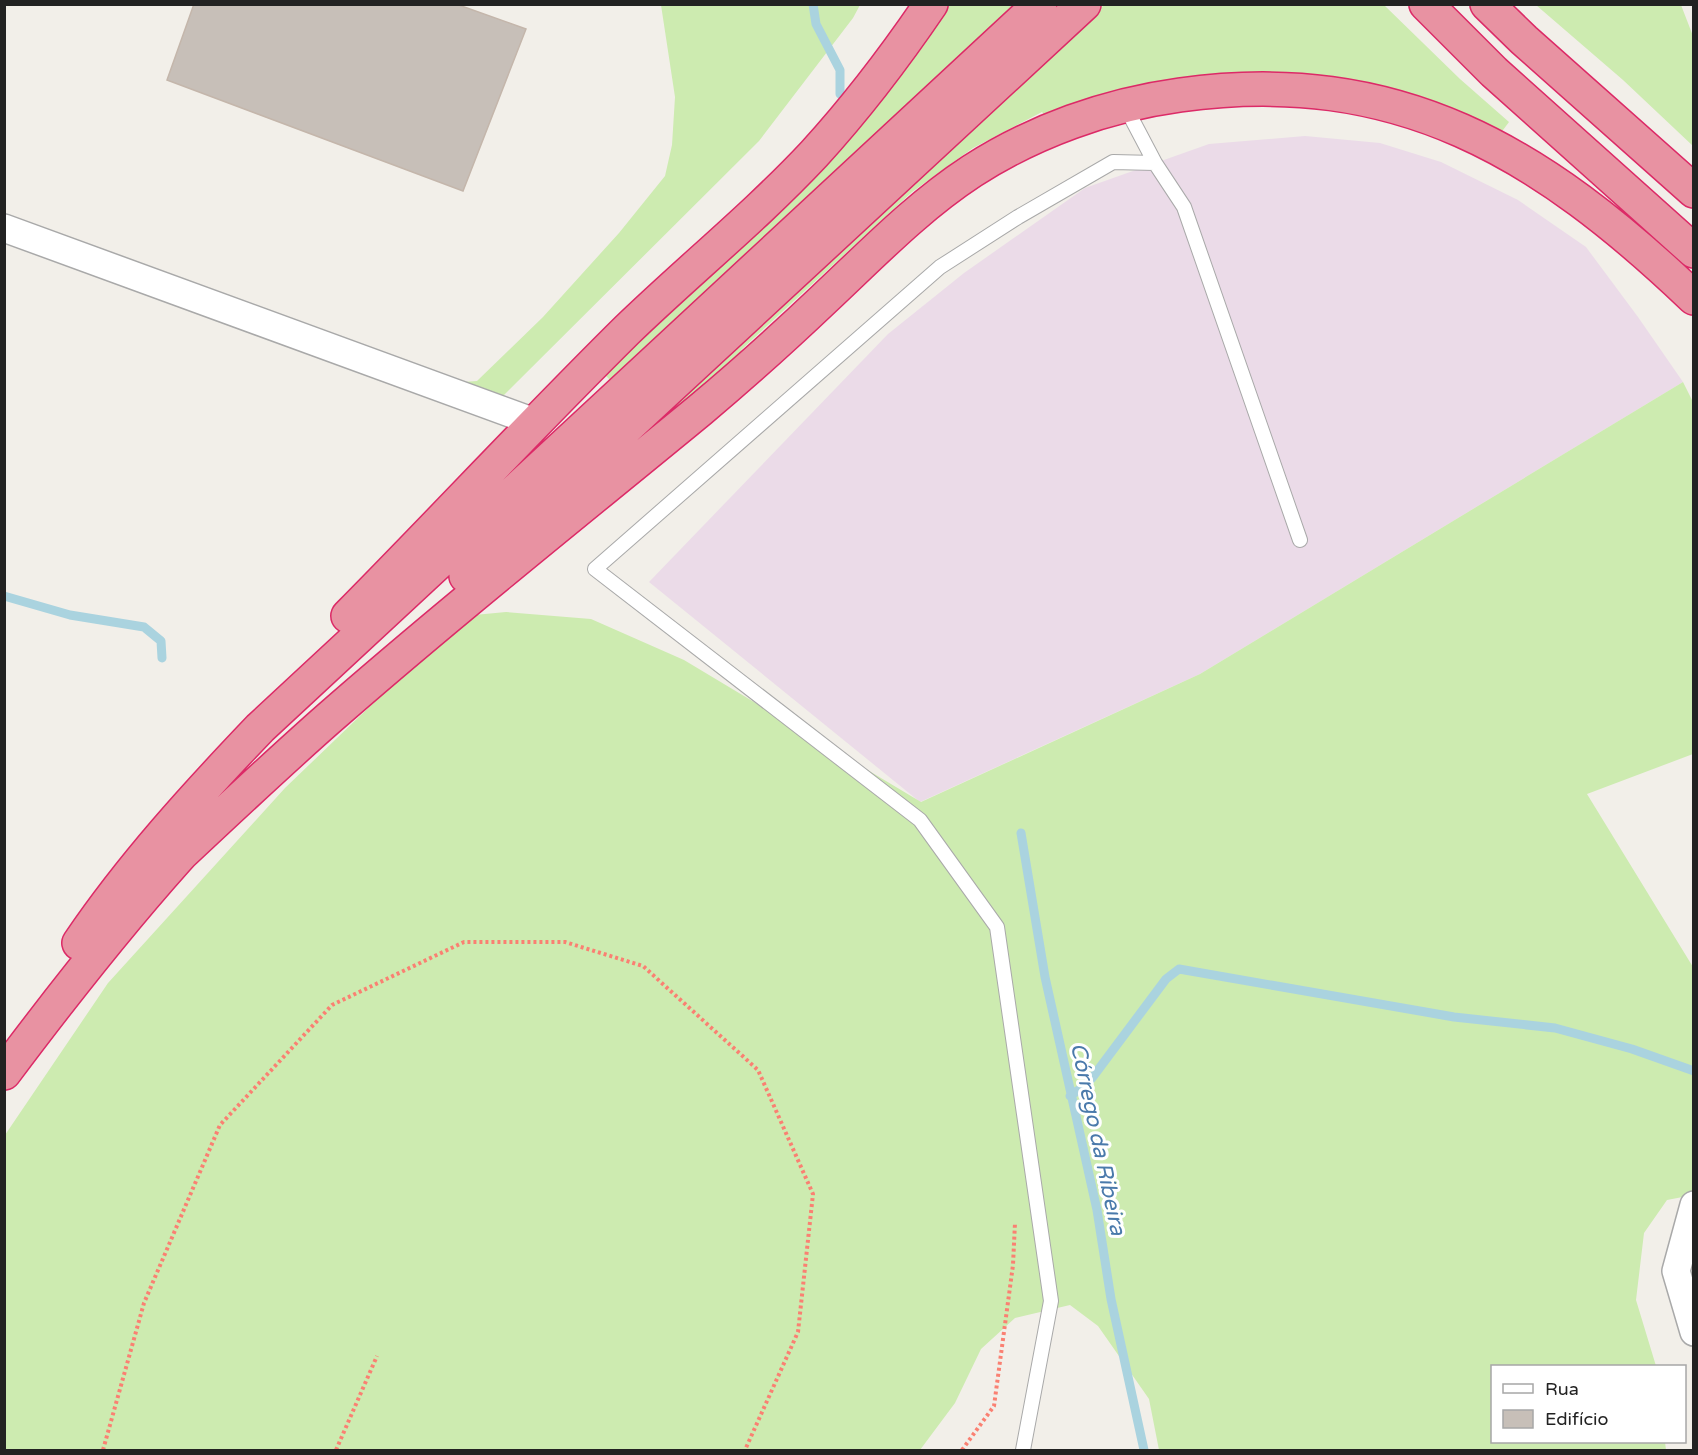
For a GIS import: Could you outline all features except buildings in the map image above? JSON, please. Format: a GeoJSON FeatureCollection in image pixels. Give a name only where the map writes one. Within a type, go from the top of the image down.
{"type":"FeatureCollection","features":[{"type":"Feature","properties":{"kind":"highway"},"geometry":{"type":"LineString","coordinates":[[4,1072],[30,1023],[75,950],[146,843],[224,746],[627,330],[763,205],[813,155],[860,103],[932,4]]}},
{"type":"Feature","properties":{"kind":"highway"},"geometry":{"type":"LineString","coordinates":[[75,950],[118,889],[144,857],[197,795],[260,728],[1040,4]]}},
{"type":"Feature","properties":{"kind":"highway"},"geometry":{"type":"LineString","coordinates":[[4,1072],[117,928],[232,799],[346,687],[1084,4]]}},
{"type":"Feature","properties":{"kind":"highway"},"geometry":{"type":"LineString","coordinates":[[1426,4],[1494,72],[1694,251]]}},
{"type":"Feature","properties":{"kind":"highway"},"geometry":{"type":"LineString","coordinates":[[1487,4],[1524,40],[1694,191]]}},
{"type":"Feature","properties":{"kind":"highway"},"geometry":{"type":"LineString","coordinates":[[178,857],[260,780],[383,672],[765,355],[896,230],[934,198],[975,169],[1017,146],[1070,123],[1125,106],[1202,92],[1283,90],[1324,92],[1365,99],[1407,110],[1485,141],[1562,187],[1609,222],[1694,298]]}},
{"type":"Feature","properties":{"kind":"street"},"geometry":{"type":"LineString","coordinates":[[4,228],[537,423]]}},
{"type":"Feature","properties":{"kind":"street"},"geometry":{"type":"LineString","coordinates":[[1694,1205],[1676,1271],[1694,1332]]}},
{"type":"Feature","properties":{"kind":"lane"},"geometry":{"type":"LineString","coordinates":[[1125,106],[1155,163],[1184,207],[1300,540]]}},
{"type":"Feature","properties":{"kind":"lane"},"geometry":{"type":"LineString","coordinates":[[1023,1450],[1051,1301],[997,927],[920,820],[596,569],[940,267],[1018,217],[1113,162],[1155,163]]}},
{"type":"Feature","properties":{"kind":"path"},"geometry":{"type":"LineString","coordinates":[[103,1450],[144,1303],[220,1125],[332,1005],[464,942],[564,942],[643,966],[758,1070],[813,1194],[798,1332],[745,1450]]}},
{"type":"Feature","properties":{"kind":"path"},"geometry":{"type":"LineString","coordinates":[[962,1450],[994,1406],[1013,1265],[1015,1218]]}},
{"type":"Feature","properties":{"kind":"path"},"geometry":{"type":"LineString","coordinates":[[336,1450],[377,1356]]}},
{"type":"Feature","properties":{"kind":"shaded area"},"geometry":{"type":"Polygon","coordinates":[[[1305,136],[1380,143],[1441,162],[1518,200],[1586,247],[1683,382],[1200,674],[920,802],[649,582],[888,334],[964,273],[1085,188],[1209,144],[1305,136]]]}},
{"type":"Feature","properties":{"kind":"green space"},"geometry":{"type":"Polygon","coordinates":[[[661,5],[860,5],[853,18],[759,141],[483,416],[437,384],[477,381],[543,317],[619,233],[665,176],[672,145],[675,97],[661,5]]]}},
{"type":"Feature","properties":{"kind":"green space"},"geometry":{"type":"Polygon","coordinates":[[[945,5],[1019,5],[613,383],[605,375],[786,203],[945,5]]]}},
{"type":"Feature","properties":{"kind":"green space"},"geometry":{"type":"Polygon","coordinates":[[[1104,5],[1384,5],[1460,79],[1509,122],[1500,134],[1371,88],[1047,118],[1042,112],[973,148],[912,192],[741,350],[744,354],[665,423],[659,416],[1104,5]]]}},
{"type":"Feature","properties":{"kind":"green space"},"geometry":{"type":"Polygon","coordinates":[[[1536,5],[1681,5],[1693,36],[1693,146],[1623,80],[1536,5]]]}},
{"type":"Feature","properties":{"kind":"green space"},"geometry":{"type":"Polygon","coordinates":[[[1683,382],[1694,404],[1693,754],[1587,794],[1693,967],[1693,1195],[1667,1200],[1644,1233],[1636,1300],[1656,1365],[1491,1365],[1491,1443],[1665,1443],[1666,1450],[1159,1450],[1149,1399],[1098,1326],[1070,1305],[1015,1318],[981,1349],[955,1403],[920,1450],[5,1450],[5,1135],[108,983],[285,788],[464,616],[506,612],[591,619],[684,660],[921,802],[1200,674],[1683,382]]]}},
{"type":"Feature","properties":{"kind":"waterway","name":"Córrego da Ribeira"},"geometry":{"type":"LineString","coordinates":[[813,4],[816,24],[840,70],[840,94]]}},
{"type":"Feature","properties":{"kind":"waterway"},"geometry":{"type":"LineString","coordinates":[[4,596],[70,615],[144,627],[161,641],[162,658]]}},
{"type":"Feature","properties":{"kind":"waterway","name":"Córrego da Ribeira"},"geometry":{"type":"LineString","coordinates":[[1021,833],[1045,977],[1097,1210],[1111,1299],[1144,1450]]}},
{"type":"Feature","properties":{"kind":"waterway"},"geometry":{"type":"LineString","coordinates":[[1070,1096],[1092,1078],[1166,979],[1179,969],[1454,1017],[1555,1028],[1632,1049],[1694,1071]]}}]}
